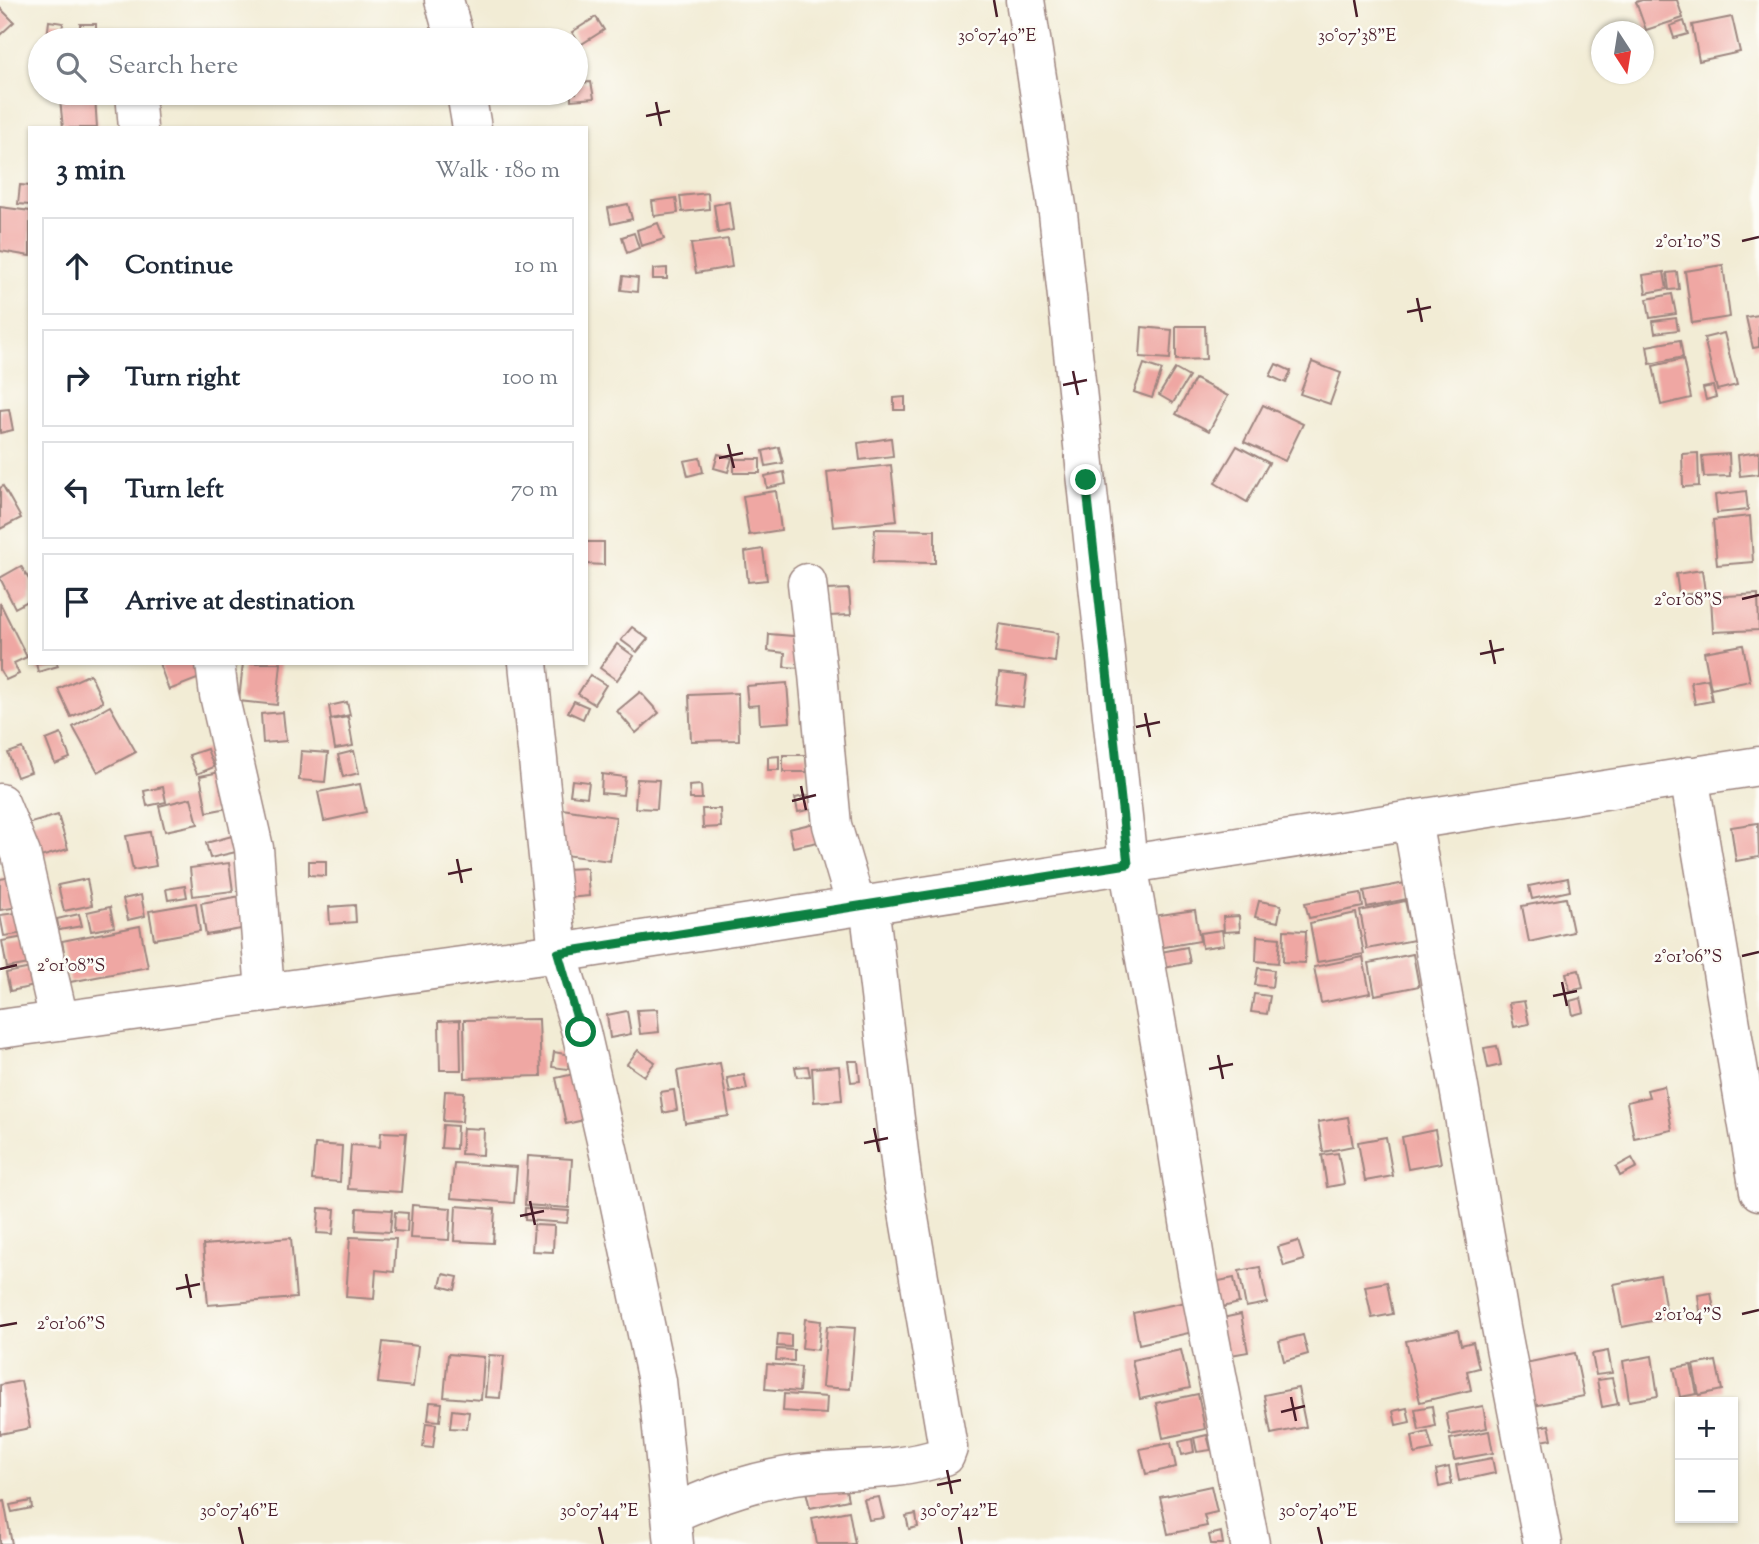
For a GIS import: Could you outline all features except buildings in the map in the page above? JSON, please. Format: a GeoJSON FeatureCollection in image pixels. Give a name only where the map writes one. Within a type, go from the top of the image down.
{"type":"FeatureCollection","features":[{"type":"Feature","properties":{"kind":"street"},"geometry":{"type":"LineString","coordinates":[[444,0],[452,28]]}},
{"type":"Feature","properties":{"kind":"street"},"geometry":{"type":"LineString","coordinates":[[1025,0],[1058,213],[1128,864],[1165,1070],[1197,1272],[1250,1544]]}},
{"type":"Feature","properties":{"kind":"street"},"geometry":{"type":"LineString","coordinates":[[136,105],[138,126]]}},
{"type":"Feature","properties":{"kind":"street"},"geometry":{"type":"LineString","coordinates":[[468,105],[472,126]]}},
{"type":"Feature","properties":{"kind":"street"},"geometry":{"type":"LineString","coordinates":[[672,1529],[714,1495],[752,1483],[809,1473],[892,1467],[931,1461],[945,1456],[948,1448],[902,1177],[863,905],[832,825],[807,583]]}},
{"type":"Feature","properties":{"kind":"street"},"geometry":{"type":"LineString","coordinates":[[215,665],[219,695],[254,848],[265,992]]}},
{"type":"Feature","properties":{"kind":"street"},"geometry":{"type":"LineString","coordinates":[[528,665],[558,953],[581,1032],[657,1381],[672,1529]]}},
{"type":"Feature","properties":{"kind":"street"},"geometry":{"type":"LineString","coordinates":[[0,1029],[558,953],[1759,765]]}},
{"type":"Feature","properties":{"kind":"street"},"geometry":{"type":"LineString","coordinates":[[1689,776],[1759,1191]]}},
{"type":"Feature","properties":{"kind":"street"},"geometry":{"type":"LineString","coordinates":[[0,803],[21,854],[59,1020]]}},
{"type":"Feature","properties":{"kind":"street"},"geometry":{"type":"LineString","coordinates":[[1412,820],[1500,1327],[1544,1544]]}},
{"type":"Feature","properties":{"kind":"route"},"geometry":{"type":"LineString","coordinates":[[581,1032],[558,953],[1128,864],[1086,480]]}}]}
